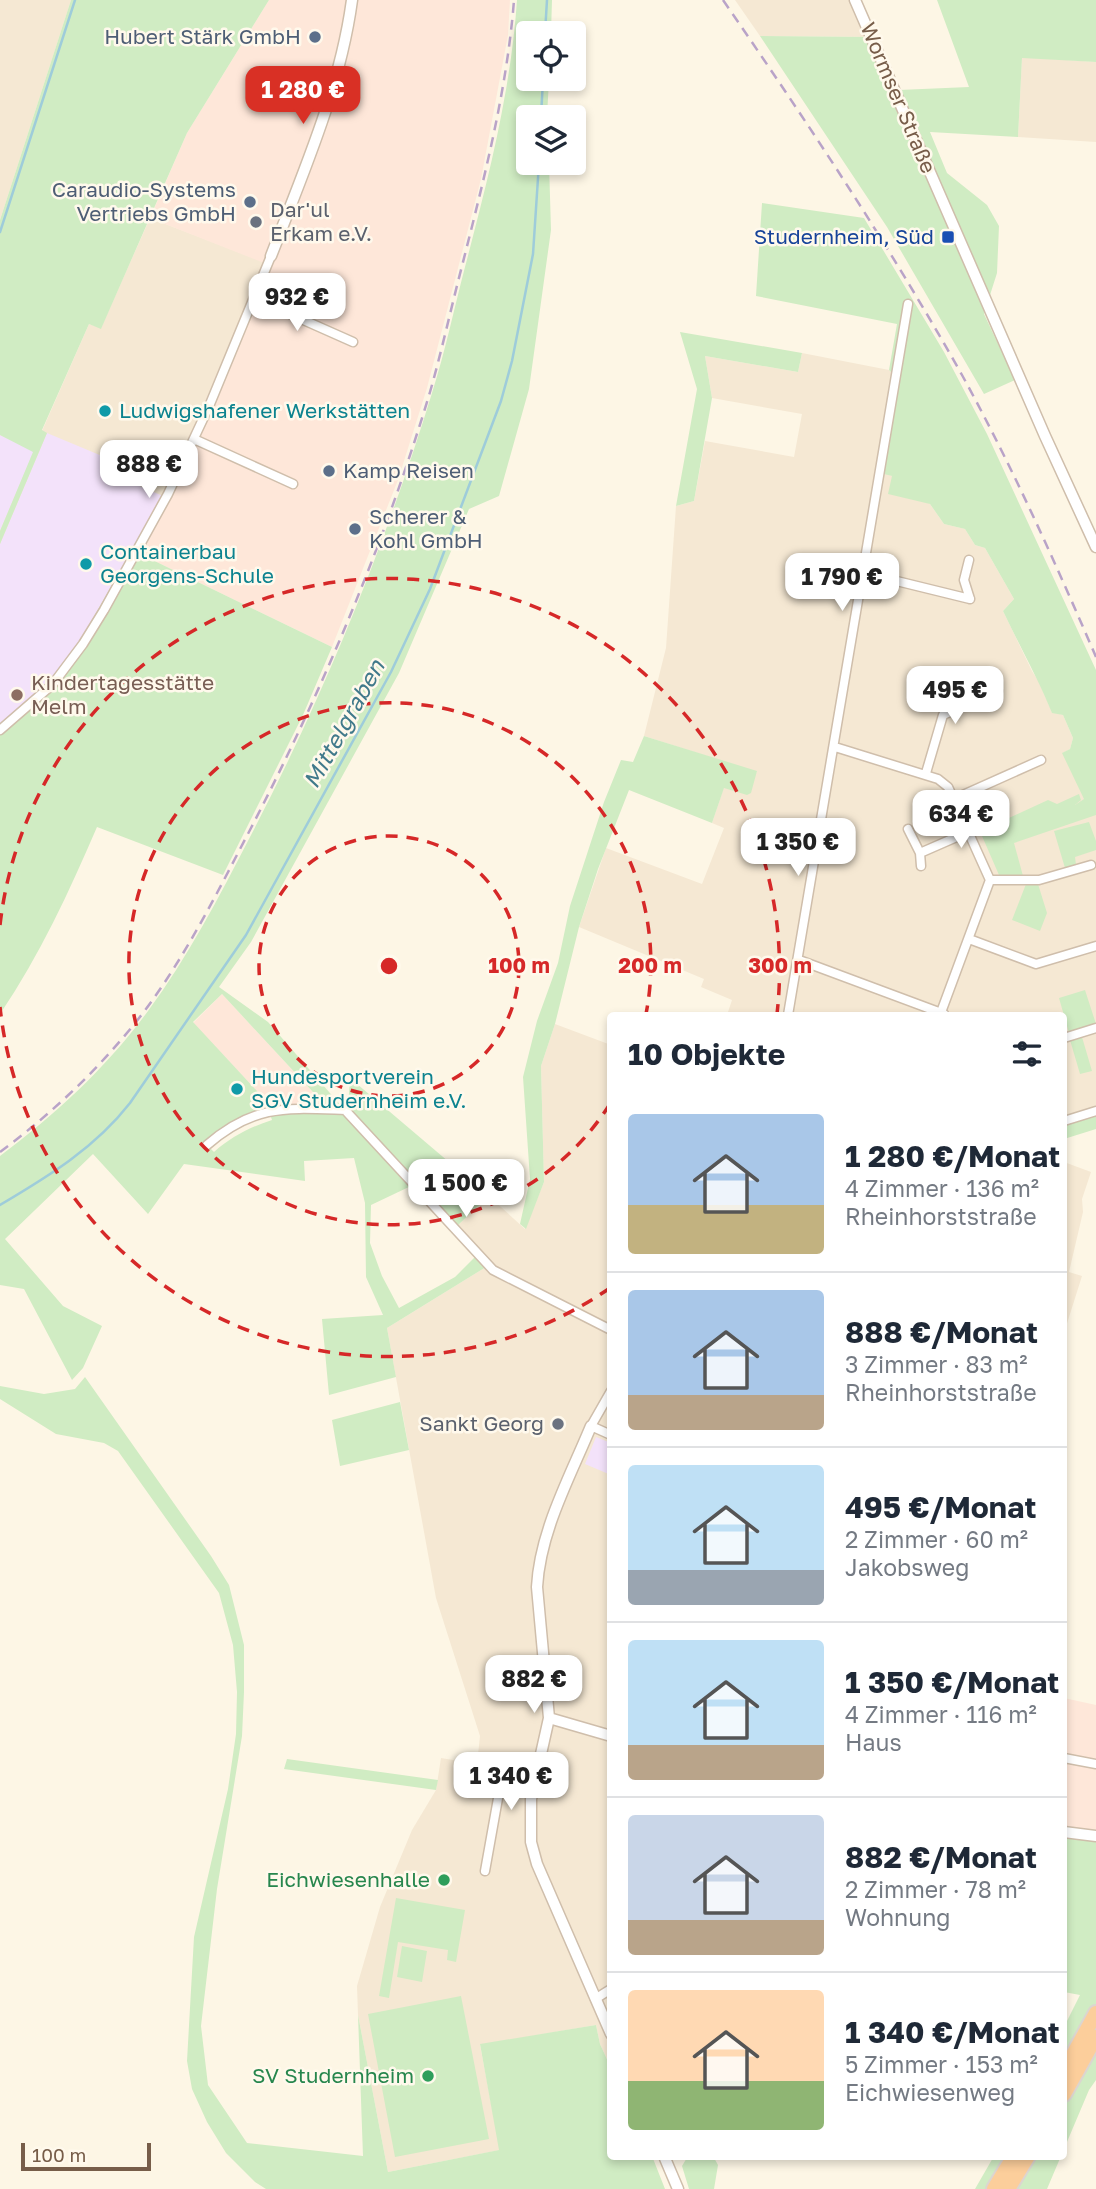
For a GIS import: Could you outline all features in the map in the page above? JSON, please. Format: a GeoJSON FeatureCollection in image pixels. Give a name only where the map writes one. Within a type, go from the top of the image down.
{"type":"FeatureCollection","features":[{"type":"Feature","properties":{"kind":"highway"},"geometry":{"type":"LineString","coordinates":[[1067,2066],[1096,2013]]}},
{"type":"Feature","properties":{"kind":"highway"},"geometry":{"type":"LineString","coordinates":[[1067,2089],[1096,2037]]}},
{"type":"Feature","properties":{"kind":"highway"},"geometry":{"type":"LineString","coordinates":[[993,2189],[1011,2160]]}},
{"type":"Feature","properties":{"kind":"highway"},"geometry":{"type":"LineString","coordinates":[[1008,2189],[1026,2160]]}},
{"type":"Feature","properties":{"kind":"street"},"geometry":{"type":"LineString","coordinates":[[0,730],[53,684],[83,644],[161,508],[194,439],[271,256],[329,101],[352,0]]}},
{"type":"Feature","properties":{"kind":"street","name":"Wormser Straße"},"geometry":{"type":"LineString","coordinates":[[855,0],[1096,547]]}},
{"type":"Feature","properties":{"kind":"street"},"geometry":{"type":"LineString","coordinates":[[254,299],[353,342]]}},
{"type":"Feature","properties":{"kind":"street"},"geometry":{"type":"LineString","coordinates":[[789,1012],[908,304]]}},
{"type":"Feature","properties":{"kind":"street"},"geometry":{"type":"LineString","coordinates":[[194,439],[293,484]]}},
{"type":"Feature","properties":{"kind":"street"},"geometry":{"type":"LineString","coordinates":[[864,573],[970,599],[964,580],[969,560]]}},
{"type":"Feature","properties":{"kind":"street"},"geometry":{"type":"LineString","coordinates":[[926,774],[943,715],[998,691]]}},
{"type":"Feature","properties":{"kind":"street"},"geometry":{"type":"LineString","coordinates":[[934,705],[952,711]]}},
{"type":"Feature","properties":{"kind":"street"},"geometry":{"type":"LineString","coordinates":[[835,747],[926,774],[948,787],[990,880],[943,1012]]}},
{"type":"Feature","properties":{"kind":"street"},"geometry":{"type":"LineString","coordinates":[[954,799],[1041,760]]}},
{"type":"Feature","properties":{"kind":"street"},"geometry":{"type":"LineString","coordinates":[[908,829],[920,853],[921,866]]}},
{"type":"Feature","properties":{"kind":"street"},"geometry":{"type":"LineString","coordinates":[[920,853],[968,832]]}},
{"type":"Feature","properties":{"kind":"street"},"geometry":{"type":"LineString","coordinates":[[990,880],[1039,880],[1091,865]]}},
{"type":"Feature","properties":{"kind":"street"},"geometry":{"type":"LineString","coordinates":[[969,939],[1036,964],[1096,946]]}},
{"type":"Feature","properties":{"kind":"street"},"geometry":{"type":"LineString","coordinates":[[799,960],[937,1012]]}},
{"type":"Feature","properties":{"kind":"street"},"geometry":{"type":"LineString","coordinates":[[1067,1037],[1096,1028]]}},
{"type":"Feature","properties":{"kind":"street"},"geometry":{"type":"LineString","coordinates":[[207,1145],[219,1134],[247,1117],[269,1110],[345,1110],[493,1270],[607,1328]]}},
{"type":"Feature","properties":{"kind":"street"},"geometry":{"type":"LineString","coordinates":[[1067,1120],[1096,1111]]}},
{"type":"Feature","properties":{"kind":"street"},"geometry":{"type":"LineString","coordinates":[[607,1398],[591,1426],[549,1531],[538,1566],[537,1587],[550,1718],[531,1799],[531,1842],[537,1864],[607,2025]]}},
{"type":"Feature","properties":{"kind":"street"},"geometry":{"type":"LineString","coordinates":[[591,1426],[607,1433]]}},
{"type":"Feature","properties":{"kind":"street"},"geometry":{"type":"LineString","coordinates":[[550,1718],[607,1735]]}},
{"type":"Feature","properties":{"kind":"street"},"geometry":{"type":"LineString","coordinates":[[485,1871],[502,1776],[540,1756]]}},
{"type":"Feature","properties":{"kind":"street"},"geometry":{"type":"LineString","coordinates":[[1067,1759],[1096,1764]]}},
{"type":"Feature","properties":{"kind":"street"},"geometry":{"type":"LineString","coordinates":[[1067,1832],[1096,1836]]}},
{"type":"Feature","properties":{"kind":"street"},"geometry":{"type":"LineString","coordinates":[[595,1999],[607,1992]]}},
{"type":"Feature","properties":{"kind":"street"},"geometry":{"type":"LineString","coordinates":[[666,2160],[678,2189]]}},
{"type":"Feature","properties":{"kind":"shaded area"},"geometry":{"type":"Polygon","coordinates":[[[0,0],[71,0],[0,220],[0,0]]]}},
{"type":"Feature","properties":{"kind":"shaded area"},"geometry":{"type":"Polygon","coordinates":[[[269,0],[510,0],[508,35],[481,179],[427,388],[398,480],[332,647],[132,550],[163,496],[264,263],[150,218],[187,133],[269,0]]]}},
{"type":"Feature","properties":{"kind":"shaded area"},"geometry":{"type":"Polygon","coordinates":[[[735,0],[860,0],[877,37],[760,36],[735,0]]]}},
{"type":"Feature","properties":{"kind":"shaded area"},"geometry":{"type":"Polygon","coordinates":[[[1022,57],[1096,62],[1096,142],[1018,137],[1022,57]]]}},
{"type":"Feature","properties":{"kind":"shaded area"},"geometry":{"type":"Polygon","coordinates":[[[150,218],[264,262],[224,361],[163,496],[100,608],[80,641],[0,724],[0,430],[42,431],[89,324],[101,328],[150,218]]]}},
{"type":"Feature","properties":{"kind":"shaded area"},"geometry":{"type":"Polygon","coordinates":[[[802,353],[889,370],[899,379],[884,473],[930,504],[944,524],[965,529],[975,545],[985,548],[1014,599],[1003,611],[1052,712],[1063,715],[1073,738],[1070,749],[1063,753],[1096,815],[1096,1115],[1067,1124],[1067,1012],[728,1012],[732,1000],[701,987],[704,979],[579,927],[606,848],[702,884],[724,828],[712,823],[724,787],[757,772],[644,736],[666,648],[676,506],[694,501],[705,441],[794,457],[802,414],[712,398],[705,356],[798,372],[802,353]]]}},
{"type":"Feature","properties":{"kind":"shaded area"},"geometry":{"type":"Polygon","coordinates":[[[47,433],[102,456],[116,476],[163,496],[80,641],[49,681],[0,724],[0,544],[47,433]]]}},
{"type":"Feature","properties":{"kind":"shaded area"},"geometry":{"type":"Polygon","coordinates":[[[0,435],[34,451],[0,531],[0,435]]]}},
{"type":"Feature","properties":{"kind":"shaded area"},"geometry":{"type":"Polygon","coordinates":[[[222,994],[324,1105],[270,1105],[193,1023],[222,994]]]}},
{"type":"Feature","properties":{"kind":"shaded area"},"geometry":{"type":"Polygon","coordinates":[[[555,1024],[607,1044],[607,2059],[596,2025],[480,2045],[500,2150],[388,2172],[358,2015],[357,1986],[380,1907],[412,1830],[436,1790],[441,1758],[477,1764],[480,1736],[436,1598],[387,1328],[486,1267],[457,1226],[489,1196],[525,1229],[544,1182],[541,1066],[555,1024]]]}},
{"type":"Feature","properties":{"kind":"shaded area"},"geometry":{"type":"Polygon","coordinates":[[[1067,1163],[1091,1172],[1082,1199],[1083,1212],[1069,1272],[1082,1276],[1067,1324],[1067,1163]]]}},
{"type":"Feature","properties":{"kind":"shaded area"},"geometry":{"type":"Polygon","coordinates":[[[596,1437],[607,1441],[607,1473],[585,1464],[596,1437]]]}},
{"type":"Feature","properties":{"kind":"shaded area"},"geometry":{"type":"Polygon","coordinates":[[[1067,1699],[1096,1705],[1096,1831],[1067,1828],[1067,1699]]]}},
{"type":"Feature","properties":{"kind":"green space"},"geometry":{"type":"Polygon","coordinates":[[[71,0],[269,0],[187,133],[101,329],[89,324],[42,430],[47,433],[0,544],[0,531],[33,452],[0,435],[0,220],[71,0]]]}},
{"type":"Feature","properties":{"kind":"green space"},"geometry":{"type":"Polygon","coordinates":[[[517,0],[552,0],[551,21],[516,21],[516,91],[548,91],[548,105],[516,105],[516,175],[549,175],[551,230],[529,389],[499,496],[469,509],[399,673],[251,942],[219,987],[268,1022],[411,1186],[371,1205],[370,1243],[382,1276],[399,1308],[455,1277],[476,1256],[486,1267],[387,1328],[396,1377],[329,1395],[322,1319],[383,1315],[366,1277],[365,1203],[354,1158],[304,1161],[305,1181],[184,1164],[148,1214],[93,1154],[5,1239],[63,1306],[102,1326],[83,1368],[72,1380],[24,1289],[0,1285],[0,1156],[41,1124],[98,1070],[132,1032],[163,990],[215,904],[303,729],[373,563],[437,378],[490,168],[510,67],[517,0]],[[222,994],[193,1022],[270,1105],[323,1105],[222,994]],[[269,1111],[247,1117],[207,1145],[214,1152],[241,1133],[272,1120],[269,1111]]]}},
{"type":"Feature","properties":{"kind":"green space"},"geometry":{"type":"Polygon","coordinates":[[[937,0],[1096,0],[1096,62],[1022,58],[1018,137],[930,132],[947,173],[987,205],[999,226],[997,273],[984,314],[1015,380],[984,394],[887,227],[760,36],[877,37],[899,90],[969,87],[937,0]]]}},
{"type":"Feature","properties":{"kind":"green space"},"geometry":{"type":"Polygon","coordinates":[[[762,203],[864,218],[944,352],[987,434],[1096,670],[1096,815],[1014,843],[1023,876],[999,875],[982,836],[996,824],[1048,800],[1057,804],[1079,794],[1081,800],[1075,805],[1084,799],[1062,753],[1070,749],[1073,738],[1063,715],[1052,713],[1003,611],[1014,599],[985,548],[975,545],[965,529],[944,524],[930,504],[888,494],[892,476],[884,474],[899,380],[889,370],[897,324],[756,296],[762,203]]]}},
{"type":"Feature","properties":{"kind":"green space"},"geometry":{"type":"Polygon","coordinates":[[[680,332],[802,353],[798,372],[705,356],[712,398],[694,501],[676,506],[697,389],[680,332]]]}},
{"type":"Feature","properties":{"kind":"green space"},"geometry":{"type":"Polygon","coordinates":[[[132,550],[332,647],[303,715],[223,875],[97,827],[53,923],[0,1014],[0,724],[49,681],[80,641],[132,550]]]}},
{"type":"Feature","properties":{"kind":"green space"},"geometry":{"type":"Polygon","coordinates":[[[644,736],[757,771],[751,793],[747,795],[724,788],[712,823],[629,790],[579,927],[555,1024],[541,1066],[544,1182],[526,1229],[520,1224],[530,1179],[523,1077],[537,1021],[558,963],[570,906],[604,802],[621,760],[633,762],[644,736]]]}},
{"type":"Feature","properties":{"kind":"green space"},"geometry":{"type":"Polygon","coordinates":[[[1089,822],[1096,841],[1096,850],[1075,857],[1076,865],[1065,868],[1054,831],[1089,822]]]}},
{"type":"Feature","properties":{"kind":"green space"},"geometry":{"type":"Polygon","coordinates":[[[1026,884],[1038,884],[1047,913],[1040,931],[1012,920],[1026,884]]]}},
{"type":"Feature","properties":{"kind":"green space"},"geometry":{"type":"Polygon","coordinates":[[[1085,990],[1096,1024],[1069,1033],[1067,1012],[1063,1012],[1059,998],[1085,990]]]}},
{"type":"Feature","properties":{"kind":"green space"},"geometry":{"type":"Polygon","coordinates":[[[1082,1037],[1092,1071],[1080,1074],[1070,1040],[1082,1037]]]}},
{"type":"Feature","properties":{"kind":"green space"},"geometry":{"type":"Polygon","coordinates":[[[350,1078],[489,1196],[457,1226],[348,1108],[350,1078]]]}},
{"type":"Feature","properties":{"kind":"green space"},"geometry":{"type":"Polygon","coordinates":[[[1096,1115],[1096,1129],[1067,1138],[1067,1124],[1096,1115]]]}},
{"type":"Feature","properties":{"kind":"green space"},"geometry":{"type":"Polygon","coordinates":[[[85,1377],[211,1556],[229,1585],[244,1645],[242,1736],[217,1889],[201,2026],[208,2085],[247,2143],[363,2156],[358,2015],[388,2172],[499,2150],[480,2044],[596,2025],[607,2059],[607,2160],[654,2160],[665,2189],[266,2189],[255,2182],[226,2153],[207,2122],[192,2089],[187,2061],[194,1937],[228,1789],[236,1734],[237,1692],[233,1645],[219,1593],[118,1451],[104,1443],[56,1434],[0,1399],[0,1386],[44,1394],[75,1389],[85,1377]]]}},
{"type":"Feature","properties":{"kind":"green space"},"geometry":{"type":"Polygon","coordinates":[[[400,1402],[409,1450],[340,1466],[332,1420],[400,1402]]]}},
{"type":"Feature","properties":{"kind":"green space"},"geometry":{"type":"Polygon","coordinates":[[[287,1759],[438,1780],[436,1790],[284,1769],[287,1759]]]}},
{"type":"Feature","properties":{"kind":"green space"},"geometry":{"type":"Polygon","coordinates":[[[1067,1828],[1096,1831],[1096,2080],[1067,2142],[1067,2021],[1080,1995],[1067,1993],[1067,1828]]]}},
{"type":"Feature","properties":{"kind":"green space"},"geometry":{"type":"Polygon","coordinates":[[[396,1898],[465,1910],[456,1962],[447,1960],[448,1950],[398,1942],[389,1998],[379,1996],[396,1898]]]}},
{"type":"Feature","properties":{"kind":"green space"},"geometry":{"type":"Polygon","coordinates":[[[402,1946],[427,1951],[422,1982],[397,1977],[402,1946]]]}},
{"type":"Feature","properties":{"kind":"green space","name":"SV Studernheim"},"geometry":{"type":"Polygon","coordinates":[[[461,1996],[489,2139],[395,2157],[368,2014],[461,1996]]]}},
{"type":"Feature","properties":{"kind":"green space"},"geometry":{"type":"Polygon","coordinates":[[[686,2160],[715,2160],[718,2165],[714,2189],[689,2189],[682,2166],[686,2160]]]}},
{"type":"Feature","properties":{"kind":"green space"},"geometry":{"type":"Polygon","coordinates":[[[992,2160],[1059,2160],[1047,2189],[975,2189],[992,2160]]]}},
{"type":"Feature","properties":{"kind":"waterway"},"geometry":{"type":"LineString","coordinates":[[0,232],[75,0]]}},
{"type":"Feature","properties":{"kind":"waterway","name":"Mittelgraben"},"geometry":{"type":"LineString","coordinates":[[546,21],[547,0]]}},
{"type":"Feature","properties":{"kind":"waterway","name":"Mittelgraben"},"geometry":{"type":"LineString","coordinates":[[542,91],[542,105]]}},
{"type":"Feature","properties":{"kind":"waterway","name":"Mittelgraben"},"geometry":{"type":"LineString","coordinates":[[0,1205],[53,1172],[86,1147],[102,1134],[130,1103],[246,935],[391,672],[430,589],[501,401],[512,361],[533,254],[538,175]]}},
{"type":"Feature","properties":{"kind":"railway"},"geometry":{"type":"LineString","coordinates":[[0,1152],[39,1121],[94,1070],[159,991],[187,946],[278,776],[327,669],[373,559],[430,392],[494,134],[514,0]]}},
{"type":"Feature","properties":{"kind":"railway"},"geometry":{"type":"LineString","coordinates":[[723,0],[847,184],[962,375],[1032,514],[1096,657]]}},
{"type":"Feature","properties":{"kind":"place","name":"Hubert Stärk GmbH"},"geometry":{"type":"Point","coordinates":[315,37]}},
{"type":"Feature","properties":{"kind":"place","name":"Caraudio-Systems Vertriebs GmbH"},"geometry":{"type":"Point","coordinates":[250,202]}},
{"type":"Feature","properties":{"kind":"place","name":"Dar'ul Erkam e.V."},"geometry":{"type":"Point","coordinates":[256,222]}},
{"type":"Feature","properties":{"kind":"place","name":"Studernheim, Süd"},"geometry":{"type":"Point","coordinates":[948,237]}},
{"type":"Feature","properties":{"kind":"place","name":"Ludwigshafener Werkstätten"},"geometry":{"type":"Point","coordinates":[105,411]}},
{"type":"Feature","properties":{"kind":"place","name":"Kamp Reisen"},"geometry":{"type":"Point","coordinates":[329,471]}},
{"type":"Feature","properties":{"kind":"place","name":"Scherer & Kohl GmbH"},"geometry":{"type":"Point","coordinates":[355,529]}},
{"type":"Feature","properties":{"kind":"place","name":"Containerbau Georgens-Schule"},"geometry":{"type":"Point","coordinates":[86,564]}},
{"type":"Feature","properties":{"kind":"place","name":"Kindertagesstätte Melm"},"geometry":{"type":"Point","coordinates":[17,695]}},
{"type":"Feature","properties":{"kind":"place","name":"Hundesportverein SGV Studernheim e.V."},"geometry":{"type":"Point","coordinates":[237,1089]}},
{"type":"Feature","properties":{"kind":"place","name":"Sankt Georg"},"geometry":{"type":"Point","coordinates":[558,1424]}},
{"type":"Feature","properties":{"kind":"place","name":"Eichwiesenhalle"},"geometry":{"type":"Point","coordinates":[444,1880]}},
{"type":"Feature","properties":{"kind":"place","name":"SV Studernheim"},"geometry":{"type":"Point","coordinates":[428,2076]}}]}
